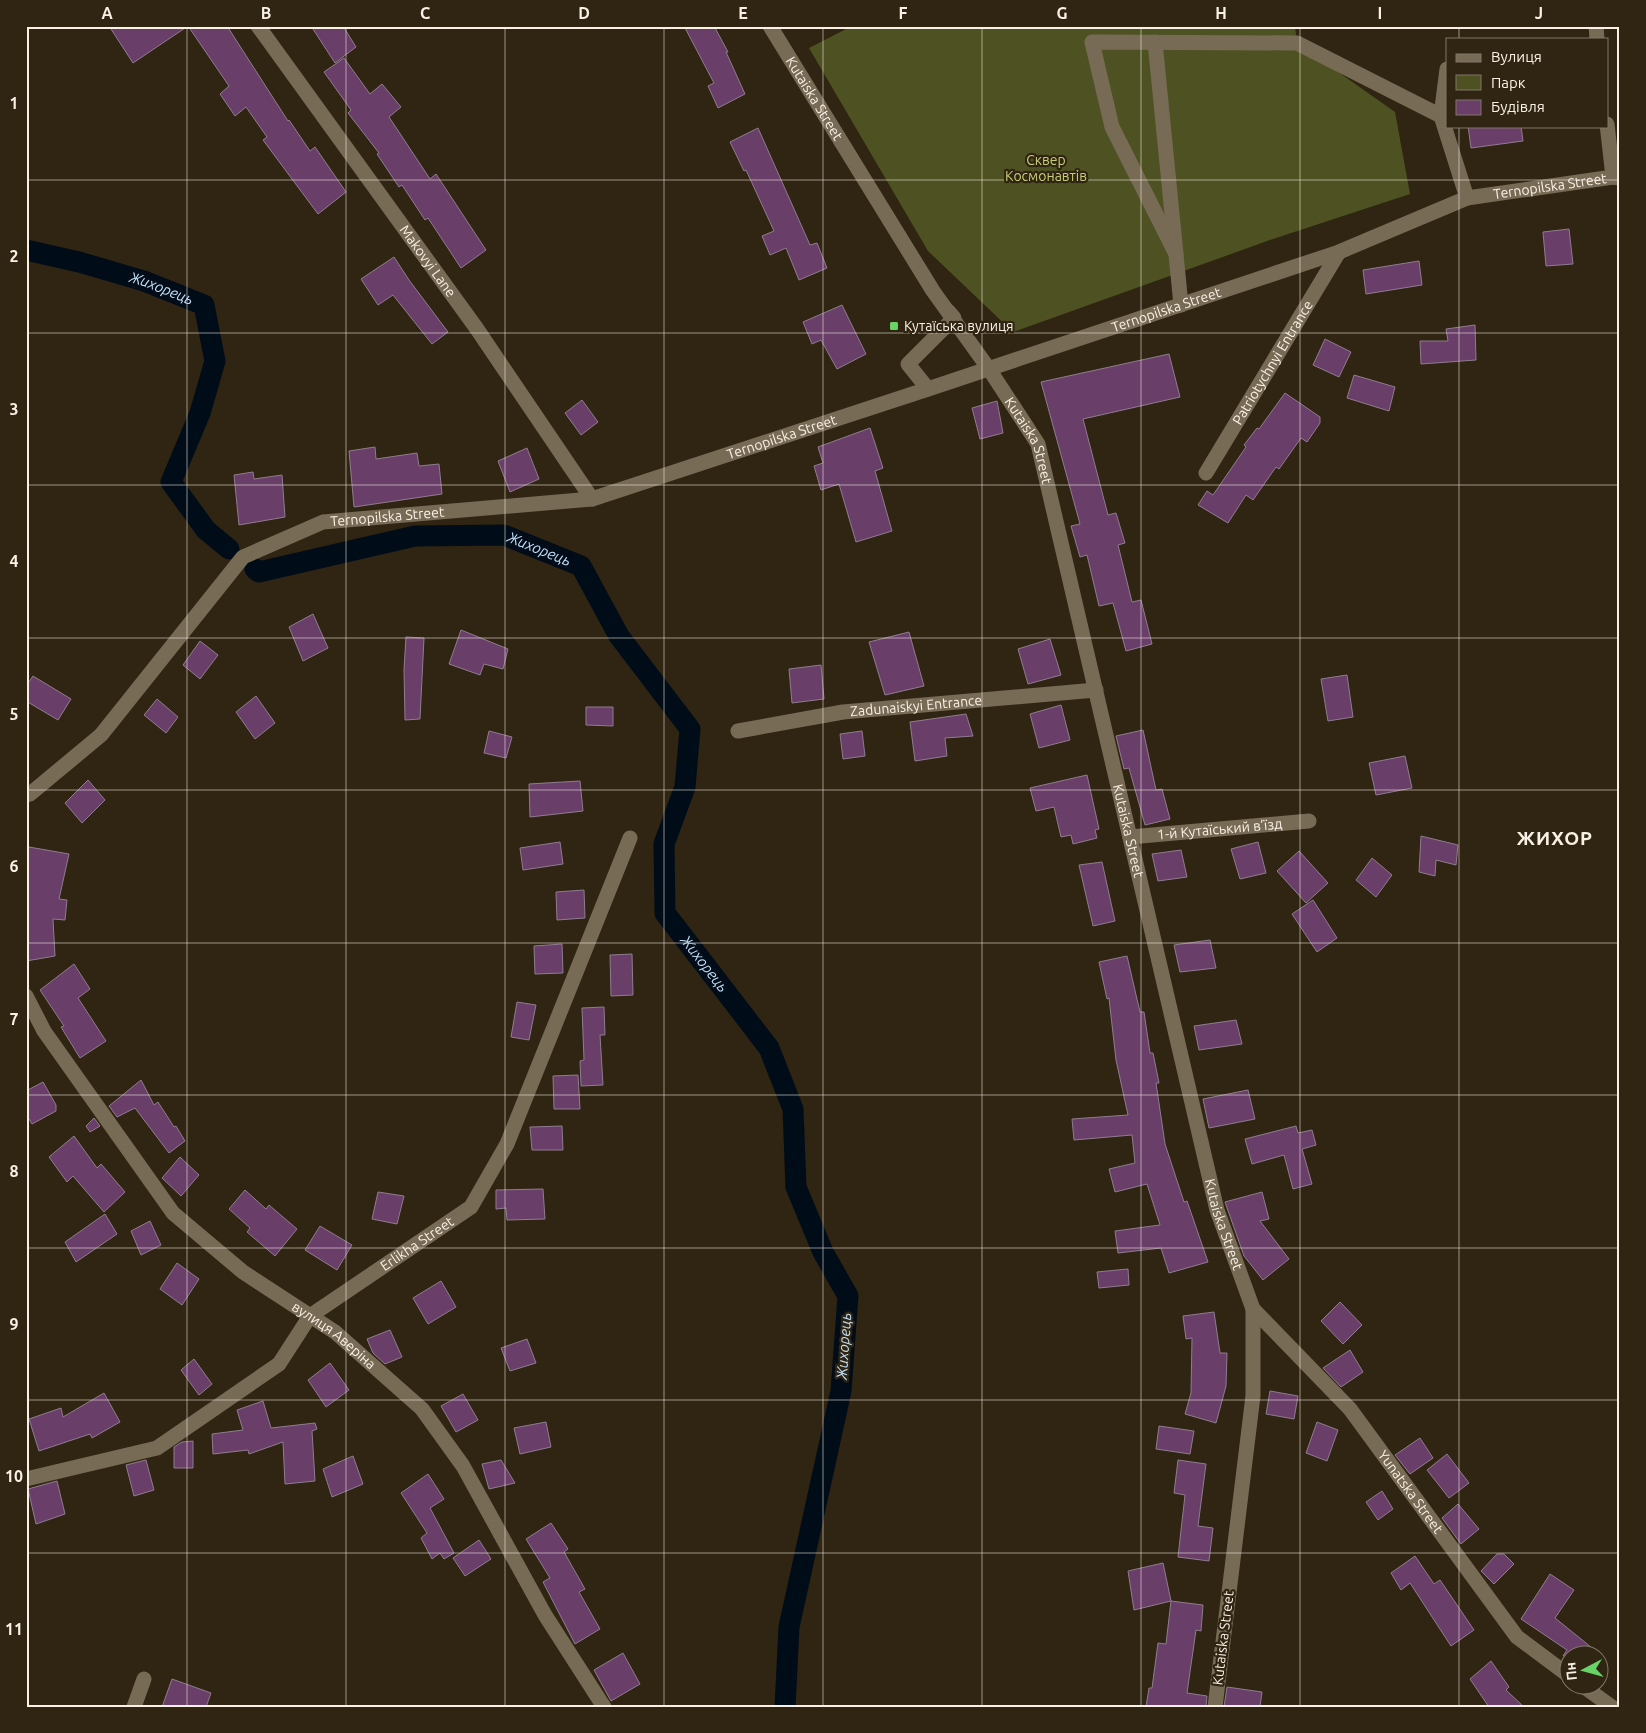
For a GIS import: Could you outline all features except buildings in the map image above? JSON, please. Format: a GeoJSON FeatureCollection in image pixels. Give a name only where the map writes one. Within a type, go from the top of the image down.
{"type":"FeatureCollection","features":[{"type":"Feature","properties":{"kind":"street","name":"Makovyi Lane"},"geometry":{"type":"LineString","coordinates":[[258,26],[477,328],[592,499]]}},
{"type":"Feature","properties":{"kind":"street","name":"Kutaiska Street"},"geometry":{"type":"LineString","coordinates":[[770,26],[941,303],[989,369],[1038,444],[1217,1210],[1252,1309],[1253,1396],[1215,1707]]}},
{"type":"Feature","properties":{"kind":"street"},"geometry":{"type":"LineString","coordinates":[[1176,254],[1112,127],[1092,42],[1296,43],[1441,116]]}},
{"type":"Feature","properties":{"kind":"street"},"geometry":{"type":"LineString","coordinates":[[1155,42],[1180,305]]}},
{"type":"Feature","properties":{"kind":"street"},"geometry":{"type":"LineString","coordinates":[[1446,77],[1441,116],[1467,198]]}},
{"type":"Feature","properties":{"kind":"street"},"geometry":{"type":"LineString","coordinates":[[1608,128],[1617,177]]}},
{"type":"Feature","properties":{"kind":"street","name":"Ternopilska Street"},"geometry":{"type":"LineString","coordinates":[[27,797],[101,735],[243,557],[323,522],[592,499],[1339,252],[1467,198],[1617,177]]}},
{"type":"Feature","properties":{"kind":"street","name":"Patriotychnyi Entrance"},"geometry":{"type":"LineString","coordinates":[[1206,473],[1339,252]]}},
{"type":"Feature","properties":{"kind":"street"},"geometry":{"type":"LineString","coordinates":[[928,389],[908,364],[954,318],[941,303]]}},
{"type":"Feature","properties":{"kind":"street","name":"Zadunaiskyi Entrance"},"geometry":{"type":"LineString","coordinates":[[738,731],[843,712],[1096,690]]}},
{"type":"Feature","properties":{"kind":"street","name":"1-й Кутаїський в’їзд"},"geometry":{"type":"LineString","coordinates":[[1130,837],[1309,821]]}},
{"type":"Feature","properties":{"kind":"street","name":"Erlikha Street"},"geometry":{"type":"LineString","coordinates":[[26,1479],[157,1448],[279,1364],[310,1316],[471,1207],[507,1144],[630,838]]}},
{"type":"Feature","properties":{"kind":"street","name":"вулиця Аверіна"},"geometry":{"type":"LineString","coordinates":[[26,996],[44,1031],[173,1213],[244,1272],[335,1332],[422,1409],[463,1466],[545,1616],[604,1707]]}},
{"type":"Feature","properties":{"kind":"street","name":"Yunatska Street"},"geometry":{"type":"LineString","coordinates":[[1252,1309],[1350,1409],[1518,1637],[1558,1667]]}},
{"type":"Feature","properties":{"kind":"street"},"geometry":{"type":"LineString","coordinates":[[134,1707],[144,1679]]}},
{"type":"Feature","properties":{"kind":"street"},"geometry":{"type":"LineString","coordinates":[[1597,1696],[1612,1707]]}},
{"type":"Feature","properties":{"kind":"green space","name":"Сквер Космонавтів"},"geometry":{"type":"Polygon","coordinates":[[[852,26],[1295,26],[1297,43],[1395,112],[1410,194],[1273,239],[1013,332],[928,251],[809,48],[852,26]]]}},
{"type":"Feature","properties":{"kind":"waterway","name":"Жихорець"},"geometry":{"type":"LineString","coordinates":[[26,250],[79,262],[144,281],[204,305],[215,361],[200,413],[171,482],[206,530],[229,549]]}},
{"type":"Feature","properties":{"kind":"waterway","name":"Жихорець"},"geometry":{"type":"LineString","coordinates":[[255,569],[259,572],[415,536],[504,535],[581,566],[619,636],[690,729],[685,787],[664,844],[665,913],[769,1048],[793,1109],[796,1187],[823,1252],[848,1296],[841,1391],[789,1627],[785,1707]]}},
{"type":"Feature","properties":{"kind":"place","name":"Кутаїська вулиця"},"geometry":{"type":"Point","coordinates":[894,326]}},
{"type":"Feature","properties":{"kind":"district","name":"ЖИХОР"},"geometry":{"type":"Point","coordinates":[1555,838]}}]}
